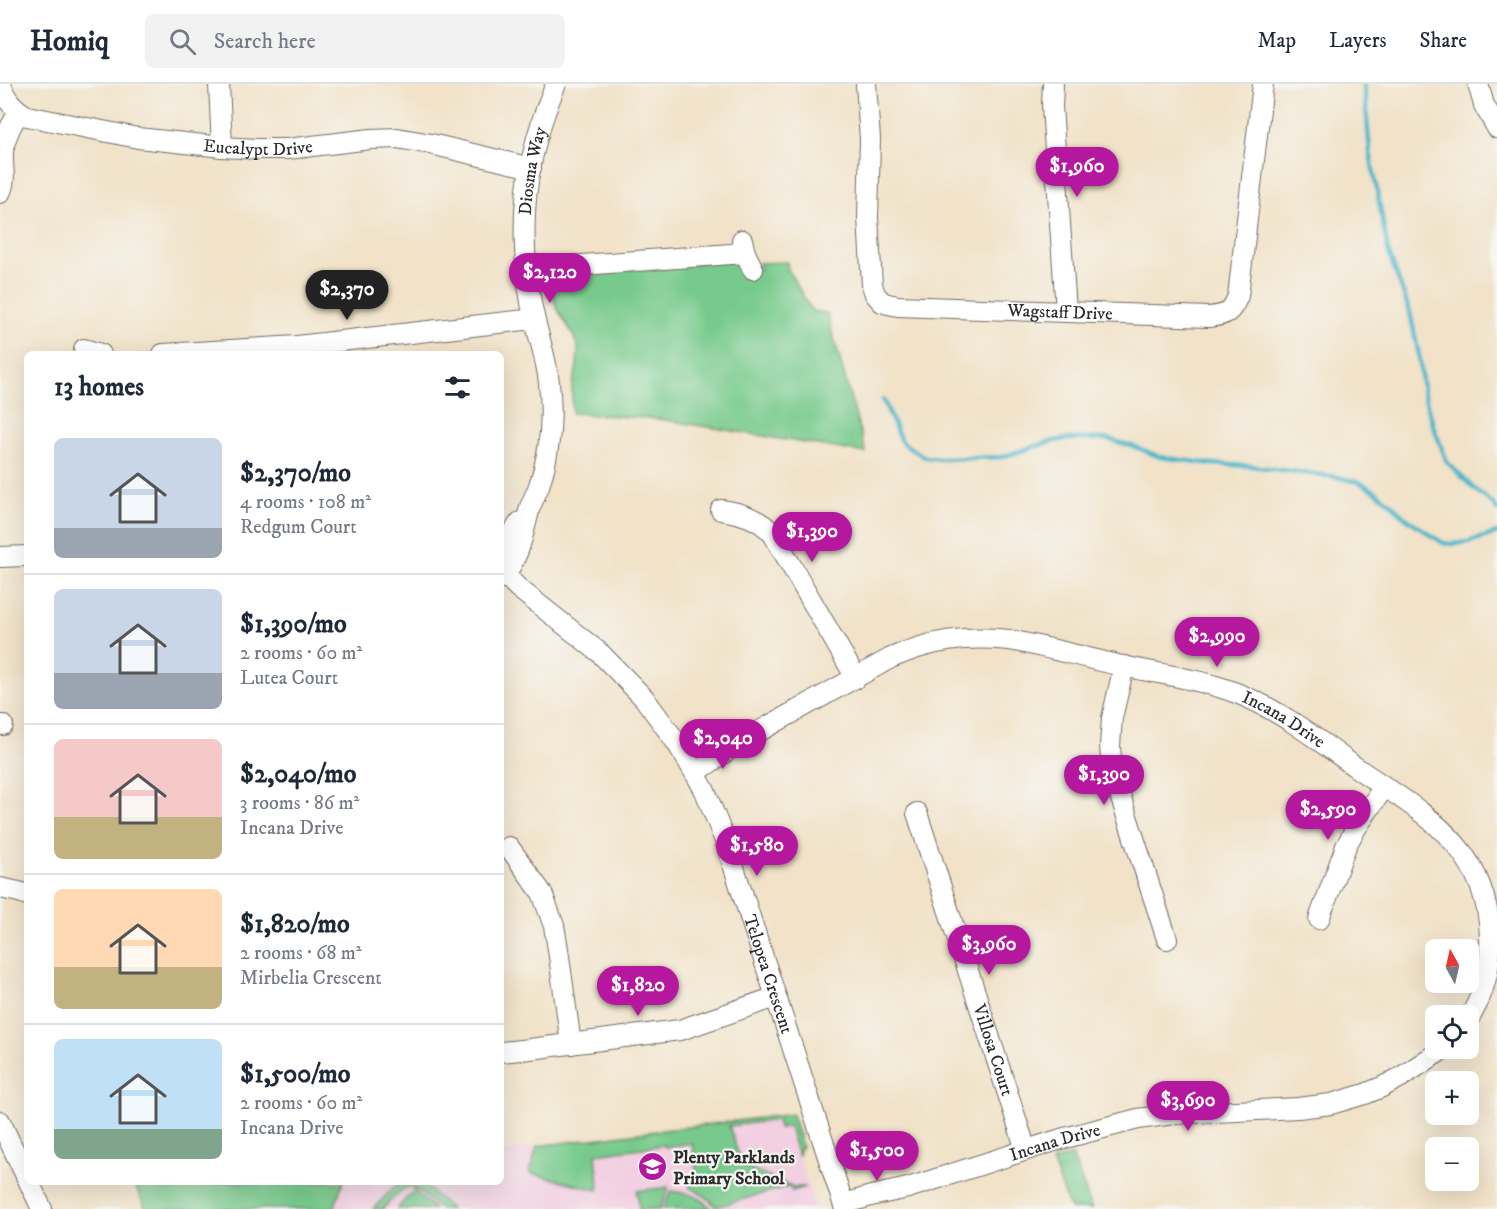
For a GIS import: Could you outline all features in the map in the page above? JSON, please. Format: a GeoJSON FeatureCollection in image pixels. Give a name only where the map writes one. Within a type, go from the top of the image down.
{"type":"FeatureCollection","features":[{"type":"Feature","properties":{"kind":"street"},"geometry":{"type":"LineString","coordinates":[[0,192],[4,185],[4,145],[19,112],[7,99],[1,84]]}},
{"type":"Feature","properties":{"kind":"street"},"geometry":{"type":"LineString","coordinates":[[219,84],[222,147]]}},
{"type":"Feature","properties":{"kind":"street","name":"Diosma Way"},"geometry":{"type":"LineString","coordinates":[[504,576],[524,536],[530,508],[539,486],[550,437],[549,380],[534,319],[527,269],[525,222],[531,168],[542,122],[556,84]]}},
{"type":"Feature","properties":{"kind":"street","name":"Wagstaff Drive"},"geometry":{"type":"LineString","coordinates":[[866,84],[870,139],[868,233],[872,285],[878,298],[888,304],[898,306],[1209,317],[1222,316],[1231,310],[1238,296],[1263,84]]}},
{"type":"Feature","properties":{"kind":"street"},"geometry":{"type":"LineString","coordinates":[[1053,84],[1052,106],[1066,311]]}},
{"type":"Feature","properties":{"kind":"street"},"geometry":{"type":"LineString","coordinates":[[1478,84],[1489,127],[1497,138]]}},
{"type":"Feature","properties":{"kind":"street"},"geometry":{"type":"LineString","coordinates":[[1484,105],[1497,128]]}},
{"type":"Feature","properties":{"kind":"street","name":"Eucalypt Drive"},"geometry":{"type":"LineString","coordinates":[[19,112],[40,119],[138,138],[222,147],[287,149],[397,138],[531,168]]}},
{"type":"Feature","properties":{"kind":"street"},"geometry":{"type":"LineString","coordinates":[[527,269],[747,254]]}},
{"type":"Feature","properties":{"kind":"street"},"geometry":{"type":"LineString","coordinates":[[213,351],[297,346],[534,319]]}},
{"type":"Feature","properties":{"kind":"street","name":"Diosma Way"},"geometry":{"type":"LineString","coordinates":[[504,549],[530,508]]}},
{"type":"Feature","properties":{"kind":"street"},"geometry":{"type":"LineString","coordinates":[[721,510],[750,517],[768,527],[856,678]]}},
{"type":"Feature","properties":{"kind":"street"},"geometry":{"type":"LineString","coordinates":[[0,557],[24,556]]}},
{"type":"Feature","properties":{"kind":"street","name":"Telopea Crescent"},"geometry":{"type":"LineString","coordinates":[[504,582],[514,599],[554,617],[580,636],[622,675],[661,720],[693,769],[705,791],[727,846],[776,997],[849,1207]]}},
{"type":"Feature","properties":{"kind":"street","name":"Incana Drive"},"geometry":{"type":"LineString","coordinates":[[693,769],[910,650],[938,642],[990,638],[1024,643],[1219,687],[1254,700],[1286,718],[1438,826],[1451,838],[1470,863],[1488,909],[1490,958],[1477,1005]]}},
{"type":"Feature","properties":{"kind":"street"},"geometry":{"type":"LineString","coordinates":[[1124,666],[1112,718],[1111,759],[1118,789],[1167,939]]}},
{"type":"Feature","properties":{"kind":"street"},"geometry":{"type":"LineString","coordinates":[[1319,919],[1346,846],[1384,787]]}},
{"type":"Feature","properties":{"kind":"street","name":"Villosa Court"},"geometry":{"type":"LineString","coordinates":[[917,813],[1026,1150]]}},
{"type":"Feature","properties":{"kind":"street"},"geometry":{"type":"LineString","coordinates":[[509,847],[542,893],[548,907],[558,949],[571,1044]]}},
{"type":"Feature","properties":{"kind":"street"},"geometry":{"type":"LineString","coordinates":[[0,888],[24,894]]}},
{"type":"Feature","properties":{"kind":"street"},"geometry":{"type":"LineString","coordinates":[[504,1052],[680,1030],[776,997]]}},
{"type":"Feature","properties":{"kind":"street","name":"Incana Drive"},"geometry":{"type":"LineString","coordinates":[[849,1207],[1026,1150],[1154,1116],[1331,1104],[1382,1087],[1430,1059]]}},
{"type":"Feature","properties":{"kind":"street"},"geometry":{"type":"LineString","coordinates":[[0,1121],[24,1172]]}},
{"type":"Feature","properties":{"kind":"street"},"geometry":{"type":"LineString","coordinates":[[30,1185],[42,1209]]}},
{"type":"Feature","properties":{"kind":"shaded area","name":"Plenty Parklands Primary School"},"geometry":{"type":"Polygon","coordinates":[[[792,1114],[802,1146],[798,1155],[816,1209],[334,1209],[342,1185],[504,1185],[504,1151],[792,1114]]]}},
{"type":"Feature","properties":{"kind":"green space"},"geometry":{"type":"Polygon","coordinates":[[[730,261],[743,271],[761,269],[758,263],[787,262],[788,270],[812,311],[827,313],[866,453],[659,419],[572,413],[572,387],[578,348],[556,307],[548,276],[730,261]]]}},
{"type":"Feature","properties":{"kind":"green space"},"geometry":{"type":"Polygon","coordinates":[[[792,1114],[802,1146],[798,1156],[789,1126],[779,1128],[777,1120],[729,1126],[742,1165],[793,1187],[806,1187],[792,1191],[790,1186],[716,1207],[704,1196],[690,1188],[688,1179],[697,1178],[692,1143],[596,1154],[598,1190],[530,1173],[537,1146],[792,1114]]]}},
{"type":"Feature","properties":{"kind":"green space"},"geometry":{"type":"Polygon","coordinates":[[[1072,1155],[1092,1209],[1070,1209],[1052,1161],[1072,1155]]]}},
{"type":"Feature","properties":{"kind":"green space"},"geometry":{"type":"Polygon","coordinates":[[[134,1185],[342,1185],[334,1209],[146,1209],[134,1185]]]}},
{"type":"Feature","properties":{"kind":"green space"},"geometry":{"type":"Polygon","coordinates":[[[396,1185],[424,1185],[451,1209],[439,1209],[422,1193],[411,1187],[399,1192],[383,1209],[373,1209],[396,1185]]]}},
{"type":"Feature","properties":{"kind":"green space"},"geometry":{"type":"Polygon","coordinates":[[[668,1187],[660,1209],[639,1209],[637,1191],[668,1187]]]}},
{"type":"Feature","properties":{"kind":"green space"},"geometry":{"type":"Polygon","coordinates":[[[414,1190],[434,1209],[397,1209],[414,1190]]]}},
{"type":"Feature","properties":{"kind":"green space"},"geometry":{"type":"Polygon","coordinates":[[[671,1191],[698,1197],[710,1208],[663,1209],[671,1191]]]}},
{"type":"Feature","properties":{"kind":"waterway"},"geometry":{"type":"LineString","coordinates":[[1364,84],[1370,152],[1388,251],[1410,312],[1419,355],[1423,391],[1433,425],[1447,462],[1497,510]]}},
{"type":"Feature","properties":{"kind":"waterway"},"geometry":{"type":"LineString","coordinates":[[883,399],[901,441],[925,457],[940,459],[1002,457],[1065,439],[1108,439],[1160,457],[1212,464],[1251,466],[1359,482],[1376,492],[1403,516],[1443,543],[1468,542],[1497,533]]}},
{"type":"Feature","properties":{"kind":"place","name":"Plenty Parklands Primary School"},"geometry":{"type":"Point","coordinates":[652,1167]}}]}
